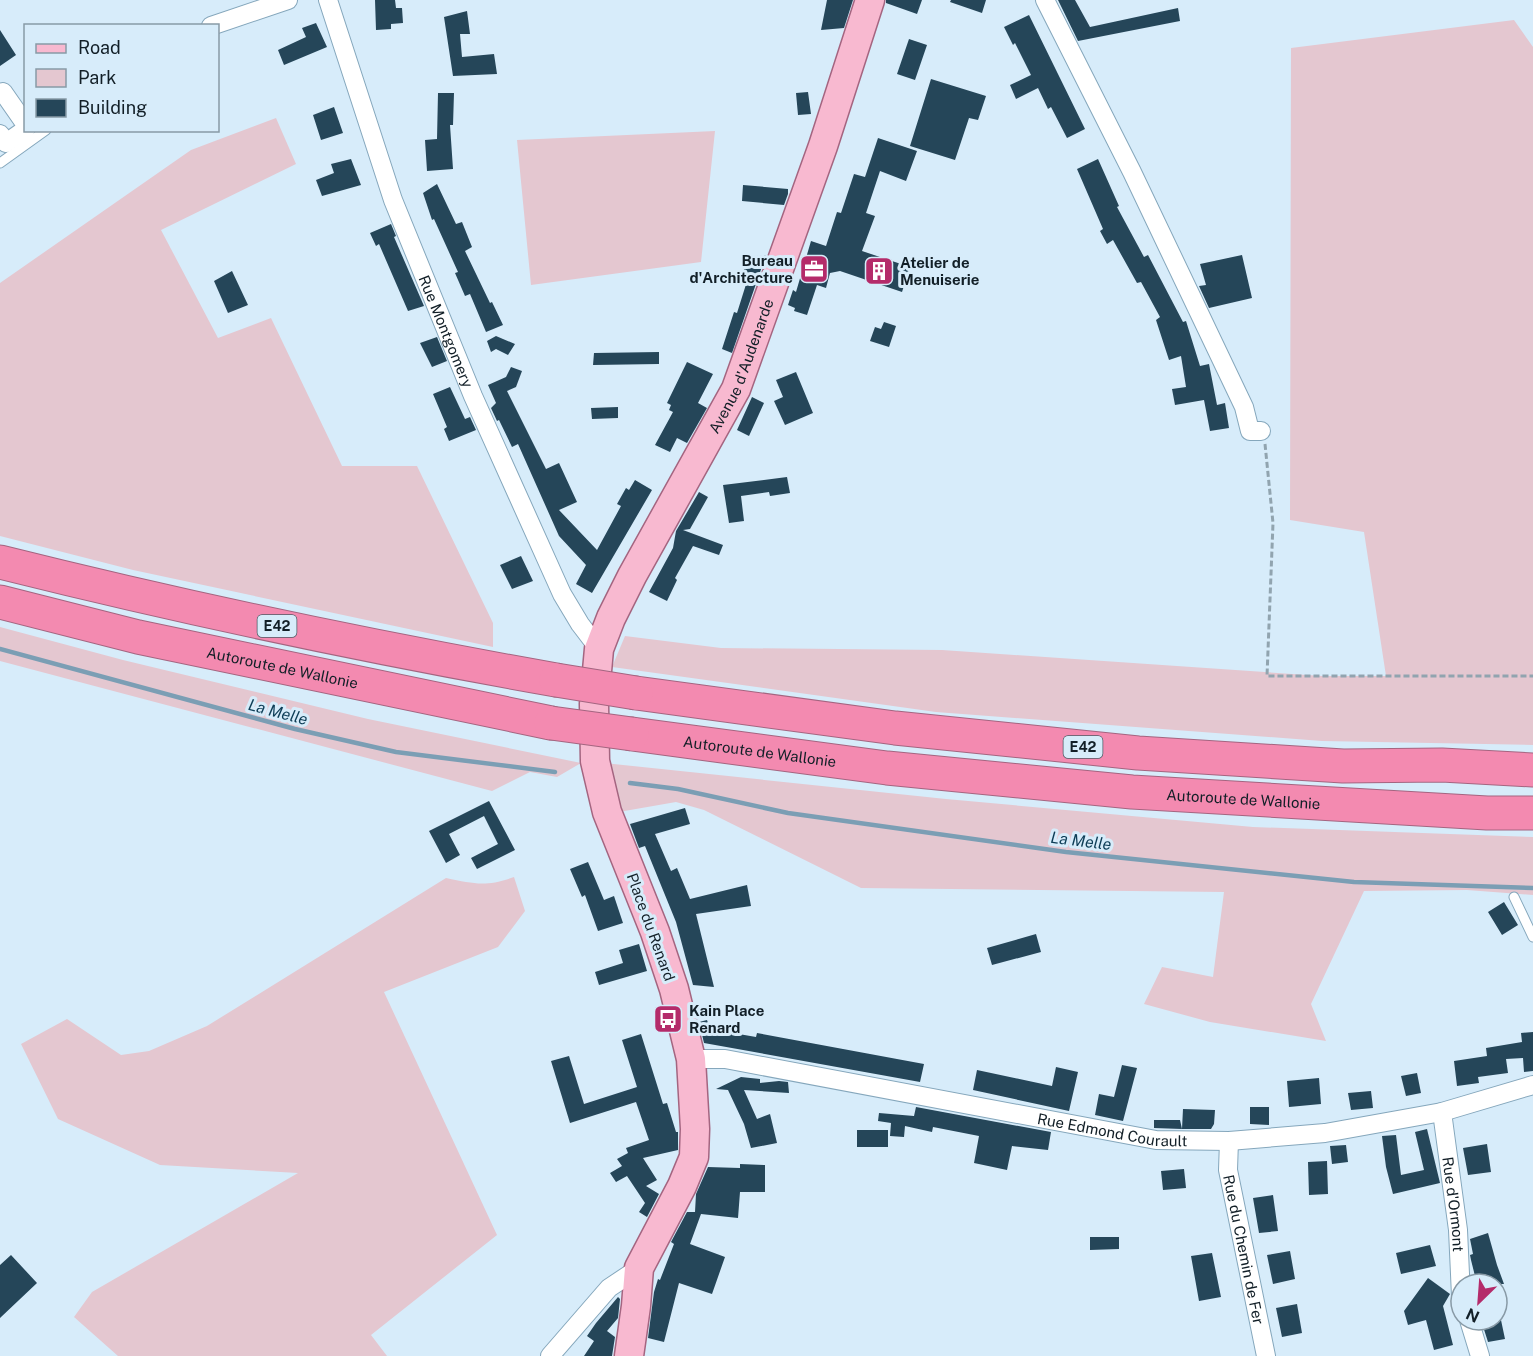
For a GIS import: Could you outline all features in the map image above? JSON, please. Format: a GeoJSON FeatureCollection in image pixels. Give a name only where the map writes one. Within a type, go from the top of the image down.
{"type":"FeatureCollection","features":[{"type":"Feature","properties":{"kind":"highway","name":"E42"},"geometry":{"type":"LineString","coordinates":[[0,562],[148,599],[408,654],[636,693],[895,728],[1138,753],[1343,766],[1442,765],[1533,770]]}},
{"type":"Feature","properties":{"kind":"highway","name":"Autoroute de Wallonie"},"geometry":{"type":"LineString","coordinates":[[0,602],[138,637],[551,723],[886,768],[1132,792],[1487,813],[1533,813]]}},
{"type":"Feature","properties":{"kind":"main road","name":"Avenue d'Audenarde"},"geometry":{"type":"LineString","coordinates":[[599,649],[611,618],[633,576],[736,388],[823,146],[870,0]]}},
{"type":"Feature","properties":{"kind":"main road","name":"Place du Renard"},"geometry":{"type":"LineString","coordinates":[[599,649],[594,704],[595,761],[607,812],[656,932],[674,989],[691,1059],[695,1129],[693,1157],[682,1186],[639,1268]]}},
{"type":"Feature","properties":{"kind":"main road"},"geometry":{"type":"LineString","coordinates":[[629,1356],[639,1268]]}},
{"type":"Feature","properties":{"kind":"street"},"geometry":{"type":"LineString","coordinates":[[217,24],[286,0]]}},
{"type":"Feature","properties":{"kind":"street","name":"Rue Montgomery"},"geometry":{"type":"LineString","coordinates":[[328,0],[393,200],[473,396],[561,594],[599,649]]}},
{"type":"Feature","properties":{"kind":"street"},"geometry":{"type":"LineString","coordinates":[[1045,0],[1132,172],[1244,407],[1250,431],[1261,430]]}},
{"type":"Feature","properties":{"kind":"street"},"geometry":{"type":"LineString","coordinates":[[0,94],[3,92],[24,124]]}},
{"type":"Feature","properties":{"kind":"street"},"geometry":{"type":"LineString","coordinates":[[0,134],[6,143],[24,129]]}},
{"type":"Feature","properties":{"kind":"street","name":"Rue Edmond Courault"},"geometry":{"type":"LineString","coordinates":[[691,1059],[725,1059],[1156,1140],[1229,1141],[1325,1133],[1442,1112],[1533,1085]]}},
{"type":"Feature","properties":{"kind":"street","name":"Rue d'Ormont"},"geometry":{"type":"LineString","coordinates":[[1442,1112],[1458,1230],[1460,1272]]}},
{"type":"Feature","properties":{"kind":"street","name":"Rue du Chemin de Fer"},"geometry":{"type":"LineString","coordinates":[[1229,1141],[1228,1170],[1266,1356]]}},
{"type":"Feature","properties":{"kind":"street"},"geometry":{"type":"LineString","coordinates":[[550,1356],[609,1288],[639,1268]]}},
{"type":"Feature","properties":{"kind":"street"},"geometry":{"type":"LineString","coordinates":[[1473,1332],[1480,1356]]}},
{"type":"Feature","properties":{"kind":"lane"},"geometry":{"type":"LineString","coordinates":[[0,163],[43,132]]}},
{"type":"Feature","properties":{"kind":"lane"},"geometry":{"type":"LineString","coordinates":[[1514,897],[1533,937]]}},
{"type":"Feature","properties":{"kind":"path"},"geometry":{"type":"LineString","coordinates":[[1261,430],[1265,442],[1274,523],[1267,676],[1533,676]]}},
{"type":"Feature","properties":{"kind":"green space"},"geometry":{"type":"Polygon","coordinates":[[[1514,20],[1533,47],[1533,745],[1322,741],[936,712],[612,667],[625,636],[721,648],[942,650],[1322,676],[1386,676],[1364,532],[1290,520],[1291,48],[1514,20]]]}},
{"type":"Feature","properties":{"kind":"green space"},"geometry":{"type":"Polygon","coordinates":[[[276,118],[296,164],[161,230],[218,338],[271,318],[342,466],[417,466],[493,623],[493,647],[133,570],[0,536],[0,283],[191,150],[276,118]]]}},
{"type":"Feature","properties":{"kind":"green space"},"geometry":{"type":"Polygon","coordinates":[[[715,131],[701,262],[531,285],[517,140],[715,131]]]}},
{"type":"Feature","properties":{"kind":"green space"},"geometry":{"type":"Polygon","coordinates":[[[0,627],[123,660],[368,719],[581,763],[557,777],[530,772],[492,791],[0,661],[0,627]]]}},
{"type":"Feature","properties":{"kind":"green space"},"geometry":{"type":"Polygon","coordinates":[[[604,763],[946,799],[1253,827],[1533,837],[1533,895],[1467,890],[1364,891],[1311,1004],[1326,1041],[1210,1022],[1144,1004],[1162,967],[1213,977],[1224,892],[861,888],[704,810],[676,802],[613,813],[604,763]]]}},
{"type":"Feature","properties":{"kind":"green space"},"geometry":{"type":"Polygon","coordinates":[[[514,877],[525,911],[498,947],[384,992],[497,1235],[371,1335],[387,1356],[118,1356],[74,1317],[92,1292],[298,1173],[160,1165],[58,1119],[21,1044],[67,1019],[121,1055],[149,1051],[207,1026],[446,878],[480,884],[514,877]]]}},
{"type":"Feature","properties":{"kind":"building"},"geometry":{"type":"Polygon","coordinates":[[[375,0],[395,0],[396,8],[402,8],[403,23],[391,24],[391,29],[376,30],[375,0]]]}},
{"type":"Feature","properties":{"kind":"building"},"geometry":{"type":"Polygon","coordinates":[[[827,0],[853,0],[844,28],[821,30],[827,0]]]}},
{"type":"Feature","properties":{"kind":"building"},"geometry":{"type":"Polygon","coordinates":[[[886,0],[922,0],[917,14],[886,3],[886,0]]]}},
{"type":"Feature","properties":{"kind":"building"},"geometry":{"type":"Polygon","coordinates":[[[951,0],[986,0],[982,13],[950,2],[951,0]]]}},
{"type":"Feature","properties":{"kind":"building"},"geometry":{"type":"Polygon","coordinates":[[[1058,0],[1075,0],[1090,27],[1178,8],[1180,21],[1078,41],[1058,0]]]}},
{"type":"Feature","properties":{"kind":"building"},"geometry":{"type":"Polygon","coordinates":[[[467,11],[470,34],[460,34],[462,57],[494,54],[497,74],[453,76],[444,17],[467,11]]]}},
{"type":"Feature","properties":{"kind":"building"},"geometry":{"type":"Polygon","coordinates":[[[1029,15],[1085,129],[1067,138],[1051,107],[1048,109],[1038,88],[1016,99],[1010,85],[1031,75],[1004,27],[1029,15]]]}},
{"type":"Feature","properties":{"kind":"building"},"geometry":{"type":"Polygon","coordinates":[[[316,23],[327,47],[284,65],[278,50],[306,37],[302,28],[316,23]]]}},
{"type":"Feature","properties":{"kind":"building"},"geometry":{"type":"Polygon","coordinates":[[[0,30],[16,55],[0,66],[0,30]]]}},
{"type":"Feature","properties":{"kind":"building"},"geometry":{"type":"Polygon","coordinates":[[[909,39],[927,45],[915,80],[897,74],[909,39]]]}},
{"type":"Feature","properties":{"kind":"building"},"geometry":{"type":"Polygon","coordinates":[[[931,79],[986,96],[978,120],[969,118],[955,160],[910,146],[931,79]]]}},
{"type":"Feature","properties":{"kind":"building"},"geometry":{"type":"Polygon","coordinates":[[[808,92],[811,114],[798,115],[796,93],[808,92]]]}},
{"type":"Feature","properties":{"kind":"building"},"geometry":{"type":"Polygon","coordinates":[[[438,93],[454,93],[453,125],[450,125],[453,169],[427,171],[425,140],[437,139],[438,93]]]}},
{"type":"Feature","properties":{"kind":"building"},"geometry":{"type":"Polygon","coordinates":[[[334,107],[343,133],[321,140],[313,115],[334,107]]]}},
{"type":"Feature","properties":{"kind":"building"},"geometry":{"type":"Polygon","coordinates":[[[878,138],[917,151],[906,181],[880,171],[866,213],[875,216],[862,251],[910,267],[902,292],[840,271],[830,273],[826,288],[817,285],[807,315],[794,311],[795,308],[788,305],[793,290],[796,292],[811,241],[826,246],[837,212],[841,213],[854,174],[865,177],[878,138]]]}},
{"type":"Feature","properties":{"kind":"building"},"geometry":{"type":"Polygon","coordinates":[[[351,159],[361,185],[322,196],[316,180],[334,173],[331,164],[351,159]]]}},
{"type":"Feature","properties":{"kind":"building"},"geometry":{"type":"Polygon","coordinates":[[[1098,159],[1119,206],[1117,207],[1144,257],[1148,255],[1183,322],[1186,321],[1200,366],[1209,364],[1217,405],[1225,403],[1229,428],[1210,431],[1204,400],[1175,405],[1172,389],[1186,387],[1181,356],[1169,360],[1156,320],[1160,317],[1141,282],[1137,283],[1113,240],[1107,244],[1100,231],[1103,229],[1077,169],[1098,159]]]}},
{"type":"Feature","properties":{"kind":"building"},"geometry":{"type":"Polygon","coordinates":[[[437,184],[456,224],[462,222],[472,247],[465,251],[503,325],[486,332],[470,294],[465,296],[455,273],[458,272],[434,219],[432,220],[423,193],[437,184]]]}},
{"type":"Feature","properties":{"kind":"building"},"geometry":{"type":"Polygon","coordinates":[[[743,185],[788,189],[788,194],[784,205],[742,201],[743,185]]]}},
{"type":"Feature","properties":{"kind":"building"},"geometry":{"type":"Polygon","coordinates":[[[391,224],[396,236],[394,237],[424,306],[408,311],[379,244],[376,246],[370,233],[391,224]]]}},
{"type":"Feature","properties":{"kind":"building"},"geometry":{"type":"Polygon","coordinates":[[[749,255],[766,255],[732,353],[722,349],[748,278],[742,275],[749,255]]]}},
{"type":"Feature","properties":{"kind":"building"},"geometry":{"type":"Polygon","coordinates":[[[1242,255],[1252,298],[1209,308],[1199,286],[1206,285],[1200,264],[1242,255]]]}},
{"type":"Feature","properties":{"kind":"building"},"geometry":{"type":"Polygon","coordinates":[[[232,271],[248,305],[228,313],[214,281],[232,271]]]}},
{"type":"Feature","properties":{"kind":"building"},"geometry":{"type":"Polygon","coordinates":[[[884,322],[896,326],[889,347],[870,341],[875,327],[881,329],[884,322]]]}},
{"type":"Feature","properties":{"kind":"building"},"geometry":{"type":"Polygon","coordinates":[[[496,336],[515,344],[508,355],[496,349],[491,352],[487,341],[496,336]]]}},
{"type":"Feature","properties":{"kind":"building"},"geometry":{"type":"Polygon","coordinates":[[[437,337],[447,361],[432,367],[420,343],[437,337]]]}},
{"type":"Feature","properties":{"kind":"building"},"geometry":{"type":"Polygon","coordinates":[[[659,352],[659,364],[593,365],[594,353],[659,352]]]}},
{"type":"Feature","properties":{"kind":"building"},"geometry":{"type":"Polygon","coordinates":[[[687,362],[713,374],[698,403],[707,408],[687,443],[677,438],[670,452],[655,445],[673,412],[669,410],[671,405],[667,403],[687,362]]]}},
{"type":"Feature","properties":{"kind":"building"},"geometry":{"type":"Polygon","coordinates":[[[511,367],[522,371],[516,387],[507,391],[546,469],[559,463],[577,502],[559,510],[597,550],[621,506],[617,504],[626,488],[629,490],[635,480],[652,490],[592,593],[576,584],[586,565],[559,536],[518,444],[512,447],[491,408],[496,403],[488,385],[506,377],[511,367]]]}},
{"type":"Feature","properties":{"kind":"building"},"geometry":{"type":"Polygon","coordinates":[[[796,372],[813,413],[785,425],[774,401],[783,397],[776,380],[796,372]]]}},
{"type":"Feature","properties":{"kind":"building"},"geometry":{"type":"Polygon","coordinates":[[[450,387],[465,419],[470,417],[476,430],[449,441],[444,429],[447,427],[433,394],[450,387]]]}},
{"type":"Feature","properties":{"kind":"building"},"geometry":{"type":"Polygon","coordinates":[[[752,397],[764,403],[749,436],[737,430],[752,397]]]}},
{"type":"Feature","properties":{"kind":"building"},"geometry":{"type":"Polygon","coordinates":[[[618,407],[618,418],[592,419],[591,408],[618,407]]]}},
{"type":"Feature","properties":{"kind":"building"},"geometry":{"type":"Polygon","coordinates":[[[787,477],[790,493],[770,496],[769,492],[741,496],[744,521],[729,523],[723,485],[787,477]]]}},
{"type":"Feature","properties":{"kind":"building"},"geometry":{"type":"Polygon","coordinates":[[[699,492],[708,497],[690,529],[683,530],[723,545],[719,555],[693,546],[675,578],[677,580],[667,601],[649,592],[673,548],[676,531],[699,492]]]}},
{"type":"Feature","properties":{"kind":"building"},"geometry":{"type":"Polygon","coordinates":[[[521,556],[533,581],[512,589],[500,565],[521,556]]]}},
{"type":"Feature","properties":{"kind":"building"},"geometry":{"type":"Polygon","coordinates":[[[489,801],[515,850],[477,869],[471,858],[498,844],[484,816],[449,834],[460,855],[446,863],[429,831],[489,801]]]}},
{"type":"Feature","properties":{"kind":"building"},"geometry":{"type":"Polygon","coordinates":[[[685,808],[690,824],[655,834],[671,871],[677,868],[690,899],[747,885],[751,906],[696,914],[714,987],[693,985],[676,922],[645,846],[639,848],[630,824],[685,808]]]}},
{"type":"Feature","properties":{"kind":"building"},"geometry":{"type":"Polygon","coordinates":[[[588,862],[604,900],[614,896],[623,923],[598,931],[585,895],[582,897],[570,869],[588,862]]]}},
{"type":"Feature","properties":{"kind":"building"},"geometry":{"type":"Polygon","coordinates":[[[1504,902],[1518,925],[1502,935],[1488,912],[1504,902]]]}},
{"type":"Feature","properties":{"kind":"building"},"geometry":{"type":"Polygon","coordinates":[[[1036,934],[1041,952],[992,965],[987,948],[1036,934]]]}},
{"type":"Feature","properties":{"kind":"building"},"geometry":{"type":"Polygon","coordinates":[[[639,944],[647,971],[599,985],[595,972],[623,963],[619,950],[639,944]]]}},
{"type":"Feature","properties":{"kind":"building"},"geometry":{"type":"Polygon","coordinates":[[[707,1020],[710,1029],[756,1037],[757,1033],[924,1064],[920,1082],[704,1043],[699,1022],[707,1020]]]}},
{"type":"Feature","properties":{"kind":"building"},"geometry":{"type":"Polygon","coordinates":[[[1533,1032],[1533,1071],[1524,1072],[1523,1058],[1506,1059],[1508,1073],[1478,1077],[1479,1083],[1457,1086],[1454,1061],[1487,1056],[1486,1048],[1522,1042],[1521,1033],[1533,1032]]]}},
{"type":"Feature","properties":{"kind":"building"},"geometry":{"type":"Polygon","coordinates":[[[641,1034],[663,1104],[667,1103],[676,1132],[678,1132],[678,1150],[643,1158],[657,1180],[646,1186],[659,1194],[647,1217],[639,1212],[645,1203],[627,1176],[616,1182],[610,1173],[622,1166],[617,1159],[628,1153],[626,1148],[649,1140],[636,1102],[570,1123],[551,1061],[569,1056],[584,1104],[637,1087],[622,1040],[641,1034]]]}},
{"type":"Feature","properties":{"kind":"building"},"geometry":{"type":"Polygon","coordinates":[[[1122,1065],[1137,1068],[1123,1121],[1095,1115],[1099,1094],[1114,1097],[1122,1065]]]}},
{"type":"Feature","properties":{"kind":"building"},"geometry":{"type":"Polygon","coordinates":[[[1056,1067],[1078,1072],[1069,1111],[973,1090],[977,1070],[1052,1086],[1056,1067]]]}},
{"type":"Feature","properties":{"kind":"building"},"geometry":{"type":"Polygon","coordinates":[[[1417,1073],[1421,1093],[1406,1096],[1401,1076],[1417,1073]]]}},
{"type":"Feature","properties":{"kind":"building"},"geometry":{"type":"Polygon","coordinates":[[[741,1077],[760,1079],[760,1083],[788,1082],[789,1093],[744,1090],[757,1119],[770,1114],[777,1143],[751,1148],[744,1124],[728,1090],[716,1089],[741,1077]]]}},
{"type":"Feature","properties":{"kind":"building"},"geometry":{"type":"Polygon","coordinates":[[[1319,1078],[1321,1104],[1289,1107],[1287,1081],[1319,1078]]]}},
{"type":"Feature","properties":{"kind":"building"},"geometry":{"type":"Polygon","coordinates":[[[1371,1091],[1373,1108],[1351,1110],[1348,1093],[1371,1091]]]}},
{"type":"Feature","properties":{"kind":"building"},"geometry":{"type":"Polygon","coordinates":[[[916,1107],[1051,1132],[1048,1150],[1012,1146],[1007,1170],[974,1163],[979,1136],[933,1127],[932,1132],[905,1126],[904,1137],[890,1136],[891,1123],[878,1121],[879,1113],[914,1116],[916,1107]]]}},
{"type":"Feature","properties":{"kind":"building"},"geometry":{"type":"Polygon","coordinates":[[[1250,1107],[1269,1107],[1269,1125],[1250,1124],[1250,1107]]]}},
{"type":"Feature","properties":{"kind":"building"},"geometry":{"type":"Polygon","coordinates":[[[1183,1109],[1215,1110],[1214,1124],[1211,1129],[1182,1129],[1183,1109]]]}},
{"type":"Feature","properties":{"kind":"building"},"geometry":{"type":"Polygon","coordinates":[[[1154,1120],[1180,1120],[1182,1129],[1154,1128],[1154,1120]]]}},
{"type":"Feature","properties":{"kind":"building"},"geometry":{"type":"Polygon","coordinates":[[[1427,1129],[1440,1183],[1393,1194],[1386,1167],[1382,1136],[1396,1135],[1401,1175],[1424,1170],[1415,1132],[1427,1129]]]}},
{"type":"Feature","properties":{"kind":"building"},"geometry":{"type":"Polygon","coordinates":[[[857,1130],[888,1130],[888,1147],[857,1147],[857,1130]]]}},
{"type":"Feature","properties":{"kind":"building"},"geometry":{"type":"Polygon","coordinates":[[[1487,1144],[1491,1172],[1468,1175],[1463,1148],[1487,1144]]]}},
{"type":"Feature","properties":{"kind":"building"},"geometry":{"type":"Polygon","coordinates":[[[1346,1145],[1348,1162],[1332,1164],[1330,1146],[1346,1145]]]}},
{"type":"Feature","properties":{"kind":"building"},"geometry":{"type":"Polygon","coordinates":[[[1327,1161],[1328,1194],[1309,1195],[1308,1162],[1327,1161]]]}},
{"type":"Feature","properties":{"kind":"building"},"geometry":{"type":"Polygon","coordinates":[[[740,1164],[765,1165],[765,1192],[740,1192],[738,1218],[701,1214],[690,1244],[725,1257],[712,1294],[679,1283],[664,1342],[648,1338],[658,1279],[660,1280],[674,1244],[671,1242],[687,1212],[695,1212],[696,1194],[708,1167],[740,1168],[740,1164]]]}},
{"type":"Feature","properties":{"kind":"building"},"geometry":{"type":"Polygon","coordinates":[[[1184,1169],[1186,1188],[1163,1190],[1161,1171],[1184,1169]]]}},
{"type":"Feature","properties":{"kind":"building"},"geometry":{"type":"Polygon","coordinates":[[[1273,1195],[1278,1231],[1259,1233],[1253,1198],[1273,1195]]]}},
{"type":"Feature","properties":{"kind":"building"},"geometry":{"type":"Polygon","coordinates":[[[1488,1233],[1500,1272],[1474,1272],[1470,1255],[1473,1254],[1470,1239],[1488,1233]]]}},
{"type":"Feature","properties":{"kind":"building"},"geometry":{"type":"Polygon","coordinates":[[[1090,1237],[1119,1237],[1119,1249],[1090,1250],[1090,1237]]]}},
{"type":"Feature","properties":{"kind":"building"},"geometry":{"type":"Polygon","coordinates":[[[1430,1245],[1436,1266],[1401,1274],[1396,1253],[1430,1245]]]}},
{"type":"Feature","properties":{"kind":"building"},"geometry":{"type":"Polygon","coordinates":[[[1290,1251],[1295,1279],[1273,1284],[1267,1255],[1290,1251]]]}},
{"type":"Feature","properties":{"kind":"building"},"geometry":{"type":"Polygon","coordinates":[[[1212,1253],[1221,1297],[1199,1301],[1191,1256],[1212,1253]]]}},
{"type":"Feature","properties":{"kind":"building"},"geometry":{"type":"Polygon","coordinates":[[[11,1255],[37,1283],[0,1318],[0,1265],[11,1255]]]}},
{"type":"Feature","properties":{"kind":"building"},"geometry":{"type":"Polygon","coordinates":[[[1428,1278],[1449,1293],[1443,1306],[1453,1345],[1434,1350],[1426,1320],[1408,1325],[1404,1311],[1428,1278]]]}},
{"type":"Feature","properties":{"kind":"building"},"geometry":{"type":"Polygon","coordinates":[[[618,1297],[620,1299],[618,1318],[607,1331],[615,1337],[612,1356],[584,1356],[594,1341],[587,1336],[618,1297]]]}},
{"type":"Feature","properties":{"kind":"building"},"geometry":{"type":"Polygon","coordinates":[[[1297,1304],[1302,1333],[1282,1337],[1276,1308],[1297,1304]]]}},
{"type":"Feature","properties":{"kind":"building"},"geometry":{"type":"Polygon","coordinates":[[[1485,1332],[1504,1332],[1505,1339],[1488,1342],[1485,1332]]]}},
{"type":"Feature","properties":{"kind":"waterway","name":"La Melle"},"geometry":{"type":"LineString","coordinates":[[0,649],[295,729],[396,752],[555,772]]}},
{"type":"Feature","properties":{"kind":"waterway","name":"La Melle"},"geometry":{"type":"LineString","coordinates":[[630,783],[678,789],[788,813],[1066,852],[1354,882],[1533,888]]}},
{"type":"Feature","properties":{"kind":"place","name":"Bureau d'Architecture"},"geometry":{"type":"Point","coordinates":[814,269]}},
{"type":"Feature","properties":{"kind":"place","name":"Atelier de Menuiserie"},"geometry":{"type":"Point","coordinates":[879,271]}},
{"type":"Feature","properties":{"kind":"place","name":"Kain Place Renard"},"geometry":{"type":"Point","coordinates":[668,1019]}}]}
